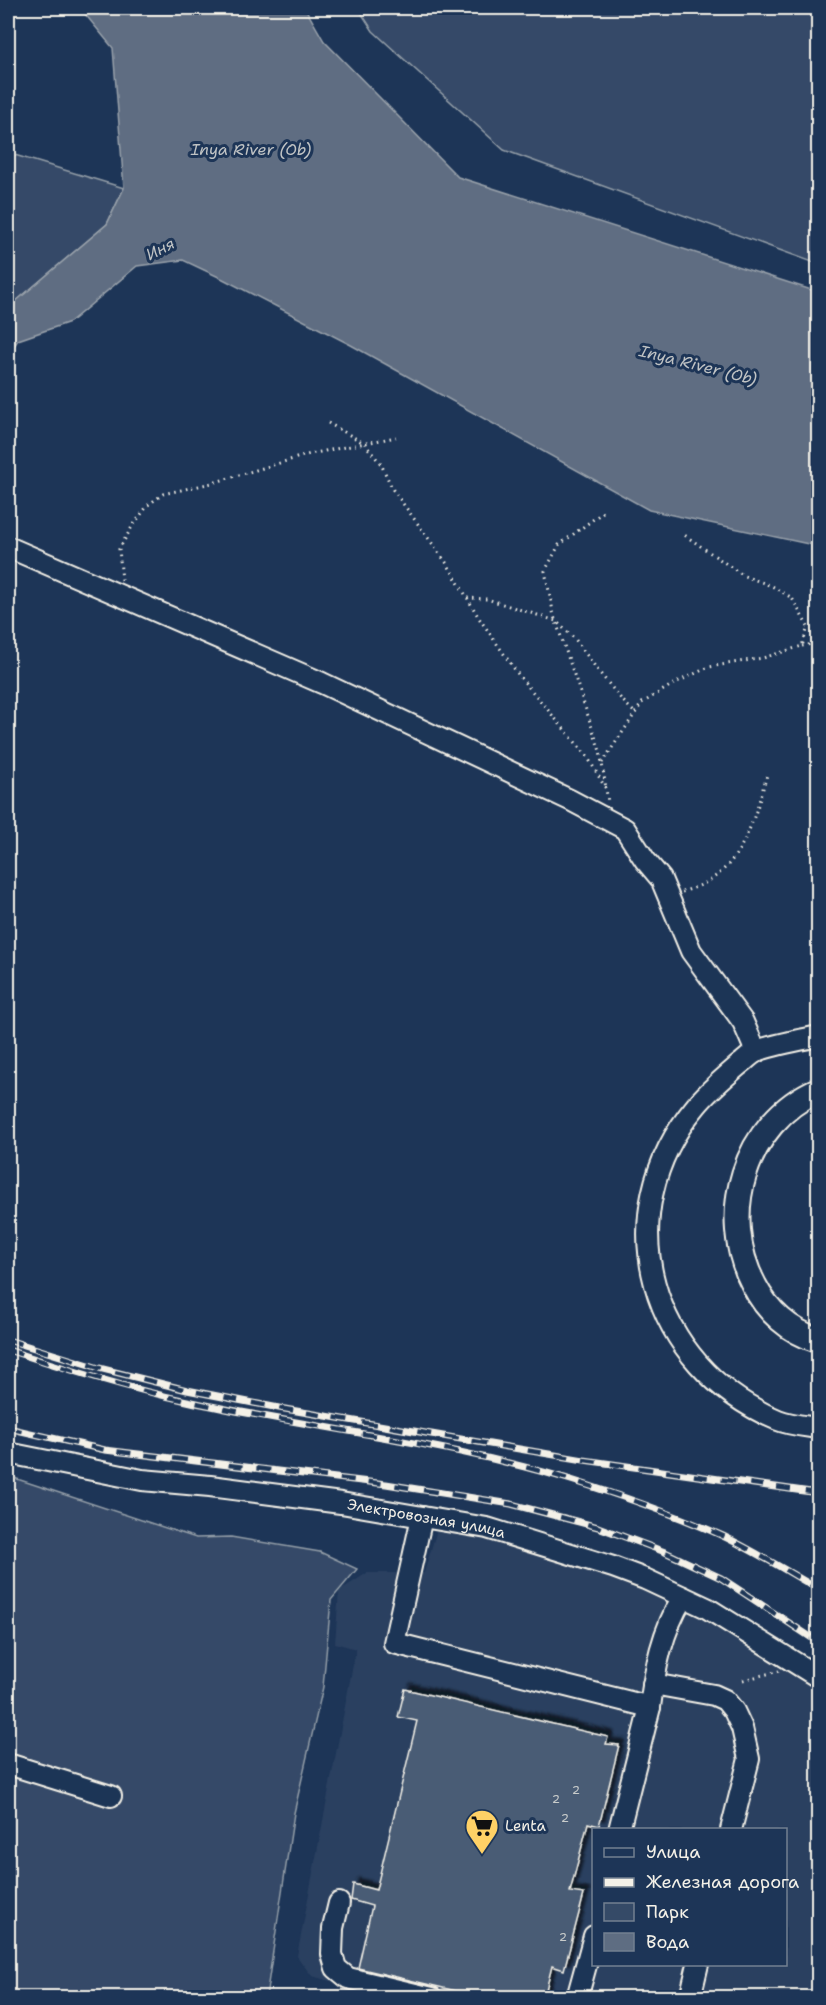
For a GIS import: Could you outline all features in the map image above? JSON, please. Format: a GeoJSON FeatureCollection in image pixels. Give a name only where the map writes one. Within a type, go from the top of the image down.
{"type":"FeatureCollection","features":[{"type":"Feature","properties":{"kind":"main road"},"geometry":{"type":"LineString","coordinates":[[819,1090],[790,1108],[775,1121],[762,1138],[743,1175],[736,1214],[737,1235],[742,1256],[749,1276],[760,1296],[775,1314],[793,1329],[819,1340]]}},
{"type":"Feature","properties":{"kind":"street"},"geometry":{"type":"LineString","coordinates":[[8,547],[322,683],[625,829],[645,860],[661,879],[691,951],[743,1022],[756,1052]]}},
{"type":"Feature","properties":{"kind":"street"},"geometry":{"type":"LineString","coordinates":[[819,1036],[756,1052],[711,1089],[688,1116],[662,1161],[654,1187],[649,1217],[648,1245],[650,1269],[656,1291],[670,1323],[688,1351],[709,1375],[742,1402],[780,1421],[819,1428]]}},
{"type":"Feature","properties":{"kind":"street","name":"Электровозная улица"},"geometry":{"type":"LineString","coordinates":[[8,1454],[142,1480],[210,1486],[330,1502],[487,1528],[645,1579],[707,1608],[819,1677]]}},
{"type":"Feature","properties":{"kind":"street"},"geometry":{"type":"LineString","coordinates":[[422,1516],[394,1643],[650,1707]]}},
{"type":"Feature","properties":{"kind":"street"},"geometry":{"type":"LineString","coordinates":[[619,1828],[650,1707],[659,1651],[672,1615],[683,1597]]}},
{"type":"Feature","properties":{"kind":"street"},"geometry":{"type":"LineString","coordinates":[[653,1684],[714,1695],[725,1700],[734,1711],[742,1728],[749,1759],[732,1828]]}},
{"type":"Feature","properties":{"kind":"street"},"geometry":{"type":"LineString","coordinates":[[8,1764],[111,1796]]}},
{"type":"Feature","properties":{"kind":"street"},"geometry":{"type":"LineString","coordinates":[[339,1903],[333,1928],[332,1954],[336,1968],[348,1978],[432,1998]]}},
{"type":"Feature","properties":{"kind":"street"},"geometry":{"type":"LineString","coordinates":[[577,1998],[592,1943]]}},
{"type":"Feature","properties":{"kind":"street"},"geometry":{"type":"LineString","coordinates":[[690,1998],[698,1966]]}},
{"type":"Feature","properties":{"kind":"path"},"geometry":{"type":"LineString","coordinates":[[328,423],[364,443],[381,464],[393,490],[448,565],[479,618],[520,677],[587,756],[606,789]]}},
{"type":"Feature","properties":{"kind":"path"},"geometry":{"type":"LineString","coordinates":[[122,597],[119,549],[148,505],[163,494],[212,483],[310,454],[396,437]]}},
{"type":"Feature","properties":{"kind":"path"},"geometry":{"type":"LineString","coordinates":[[603,512],[560,545],[545,571],[556,621],[600,751],[610,820]]}},
{"type":"Feature","properties":{"kind":"path"},"geometry":{"type":"LineString","coordinates":[[683,534],[744,576],[772,586],[792,598],[808,627],[802,646]]}},
{"type":"Feature","properties":{"kind":"path"},"geometry":{"type":"LineString","coordinates":[[467,598],[487,599],[556,621],[575,639],[622,700],[635,712]]}},
{"type":"Feature","properties":{"kind":"path"},"geometry":{"type":"LineString","coordinates":[[602,763],[642,704],[675,683],[709,667],[763,658],[819,643]]}},
{"type":"Feature","properties":{"kind":"path"},"geometry":{"type":"LineString","coordinates":[[670,897],[706,883],[732,861],[749,835],[768,772]]}},
{"type":"Feature","properties":{"kind":"shaded area"},"geometry":{"type":"Polygon","coordinates":[[[440,1520],[613,1567],[818,1677],[818,1997],[388,1997],[312,1976],[297,1956],[356,1649],[335,1643],[339,1591],[367,1573],[424,1573],[440,1520]]]}},
{"type":"Feature","properties":{"kind":"green space"},"geometry":{"type":"Polygon","coordinates":[[[358,8],[818,8],[818,264],[504,150],[373,31],[358,8]]]}},
{"type":"Feature","properties":{"kind":"green space"},"geometry":{"type":"Polygon","coordinates":[[[8,153],[124,188],[107,224],[8,308],[8,153]]]}},
{"type":"Feature","properties":{"kind":"green space"},"geometry":{"type":"Polygon","coordinates":[[[8,1476],[196,1538],[231,1537],[320,1552],[357,1569],[331,1600],[323,1687],[294,1813],[266,1997],[8,1997],[8,1476]]]}},
{"type":"Feature","properties":{"kind":"water","name":"Inya River (Ob)"},"geometry":{"type":"Polygon","coordinates":[[[80,8],[305,8],[324,41],[458,177],[818,292],[818,546],[649,510],[351,345],[183,260],[137,266],[70,322],[18,340],[8,355],[8,308],[107,224],[124,188],[113,48],[80,8]]]}},
{"type":"Feature","properties":{"kind":"building","name":"Lenta"},"geometry":{"type":"Polygon","coordinates":[[[405,1689],[608,1737],[606,1744],[619,1745],[599,1826],[588,1823],[570,1892],[584,1894],[564,1970],[552,1966],[544,1998],[486,1998],[358,1968],[372,1906],[351,1900],[353,1884],[376,1890],[417,1721],[398,1717],[405,1689]]]}},
{"type":"Feature","properties":{"kind":"railway"},"geometry":{"type":"LineString","coordinates":[[8,1340],[99,1368],[187,1390],[279,1408],[584,1460],[818,1493]]}},
{"type":"Feature","properties":{"kind":"railway"},"geometry":{"type":"LineString","coordinates":[[8,1350],[164,1396],[488,1458],[587,1485],[673,1515],[723,1536],[818,1589]]}},
{"type":"Feature","properties":{"kind":"railway"},"geometry":{"type":"LineString","coordinates":[[8,1428],[105,1450],[386,1484],[511,1504],[598,1527],[665,1552],[721,1578],[818,1642]]}},
{"type":"Feature","properties":{"kind":"place","name":"Lenta"},"geometry":{"type":"Point","coordinates":[482,1855]}},
{"type":"Feature","properties":{"kind":"water label","name":"Иня"},"geometry":{"type":"Point","coordinates":[160,249]}}]}
